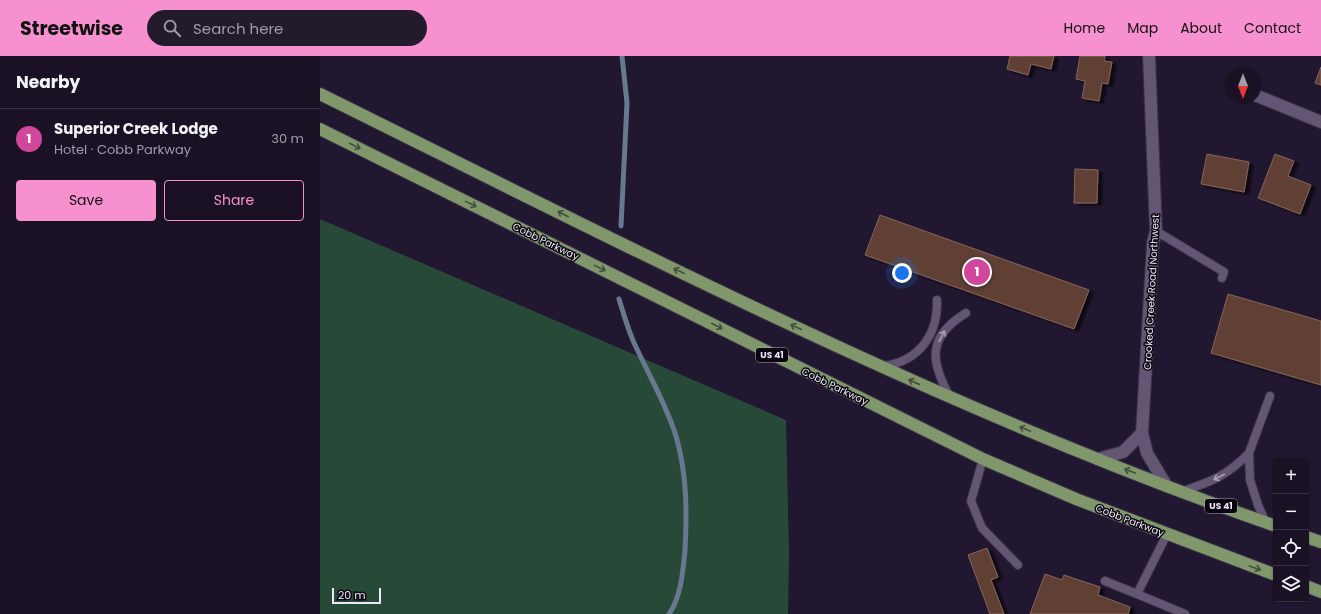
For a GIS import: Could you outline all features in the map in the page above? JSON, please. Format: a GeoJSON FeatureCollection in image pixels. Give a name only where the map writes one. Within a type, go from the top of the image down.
{"type":"FeatureCollection","features":[{"type":"Feature","properties":{"kind":"main road","name":"US 41"},"geometry":{"type":"LineString","coordinates":[[320,94],[656,260],[880,367],[950,398],[1098,459],[1166,486],[1271,524]]}},
{"type":"Feature","properties":{"kind":"main road","name":"Cobb Parkway"},"geometry":{"type":"LineString","coordinates":[[320,129],[983,459],[1076,499],[1273,574]]}},
{"type":"Feature","properties":{"kind":"main road"},"geometry":{"type":"LineString","coordinates":[[1309,537],[1321,542]]}},
{"type":"Feature","properties":{"kind":"main road"},"geometry":{"type":"LineString","coordinates":[[1309,587],[1321,592]]}},
{"type":"Feature","properties":{"kind":"street","name":"Crooked Creek Road Northwest"},"geometry":{"type":"LineString","coordinates":[[1149,56],[1156,231],[1153,243],[1142,433],[1147,453],[1166,486]]}},
{"type":"Feature","properties":{"kind":"street"},"geometry":{"type":"LineString","coordinates":[[1261,97],[1321,122]]}},
{"type":"Feature","properties":{"kind":"street"},"geometry":{"type":"LineString","coordinates":[[1098,459],[1123,452],[1142,433]]}},
{"type":"Feature","properties":{"kind":"lane"},"geometry":{"type":"LineString","coordinates":[[1156,231],[1224,272],[1222,278]]}},
{"type":"Feature","properties":{"kind":"lane"},"geometry":{"type":"LineString","coordinates":[[880,367],[901,363],[917,354],[936,321],[937,300]]}},
{"type":"Feature","properties":{"kind":"lane"},"geometry":{"type":"LineString","coordinates":[[950,398],[937,370],[935,354],[941,335],[948,326],[966,313]]}},
{"type":"Feature","properties":{"kind":"lane"},"geometry":{"type":"LineString","coordinates":[[1270,396],[1249,453],[1250,480],[1258,505],[1271,524]]}},
{"type":"Feature","properties":{"kind":"lane"},"geometry":{"type":"LineString","coordinates":[[1182,492],[1224,475],[1235,467],[1249,453]]}},
{"type":"Feature","properties":{"kind":"lane"},"geometry":{"type":"LineString","coordinates":[[983,459],[971,501],[982,528],[1018,565]]}},
{"type":"Feature","properties":{"kind":"lane"},"geometry":{"type":"LineString","coordinates":[[1138,594],[1167,534]]}},
{"type":"Feature","properties":{"kind":"lane"},"geometry":{"type":"LineString","coordinates":[[1105,581],[1185,614]]}},
{"type":"Feature","properties":{"kind":"green space"},"geometry":{"type":"Polygon","coordinates":[[[320,219],[786,420],[789,554],[788,614],[320,614],[320,219]]]}},
{"type":"Feature","properties":{"kind":"building"},"geometry":{"type":"Polygon","coordinates":[[[1010,56],[1054,56],[1051,69],[1031,64],[1028,75],[1007,69],[1010,56]]]}},
{"type":"Feature","properties":{"kind":"building"},"geometry":{"type":"Polygon","coordinates":[[[1080,56],[1105,56],[1104,61],[1112,62],[1108,84],[1102,83],[1099,101],[1082,98],[1085,81],[1076,79],[1080,56]]]}},
{"type":"Feature","properties":{"kind":"building"},"geometry":{"type":"Polygon","coordinates":[[[1321,67],[1321,85],[1315,83],[1321,67]]]}},
{"type":"Feature","properties":{"kind":"building"},"geometry":{"type":"Polygon","coordinates":[[[1207,154],[1249,162],[1244,192],[1201,184],[1207,154]]]}},
{"type":"Feature","properties":{"kind":"building"},"geometry":{"type":"Polygon","coordinates":[[[1275,154],[1294,161],[1288,176],[1311,185],[1300,214],[1258,198],[1275,154]]]}},
{"type":"Feature","properties":{"kind":"building"},"geometry":{"type":"Polygon","coordinates":[[[1075,169],[1098,170],[1097,203],[1074,203],[1075,169]]]}},
{"type":"Feature","properties":{"kind":"building"},"geometry":{"type":"Polygon","coordinates":[[[880,215],[1089,290],[1074,329],[865,255],[880,215]]]}},
{"type":"Feature","properties":{"kind":"building"},"geometry":{"type":"Polygon","coordinates":[[[1228,294],[1321,321],[1321,385],[1211,353],[1228,294]]]}},
{"type":"Feature","properties":{"kind":"building"},"geometry":{"type":"Polygon","coordinates":[[[987,548],[998,577],[991,580],[1004,614],[990,614],[968,555],[987,548]]]}},
{"type":"Feature","properties":{"kind":"building"},"geometry":{"type":"Polygon","coordinates":[[[1045,574],[1062,580],[1064,575],[1100,587],[1098,595],[1130,607],[1128,614],[1030,614],[1045,574]]]}},
{"type":"Feature","properties":{"kind":"waterway"},"geometry":{"type":"LineString","coordinates":[[621,226],[627,103],[622,56]]}},
{"type":"Feature","properties":{"kind":"waterway"},"geometry":{"type":"LineString","coordinates":[[619,299],[633,339],[672,424],[680,450],[686,507],[685,550],[679,592],[669,614]]}},
{"type":"Feature","properties":{"kind":"place","name":"Superior Creek Lodge"},"geometry":{"type":"Point","coordinates":[977,272]}}]}
